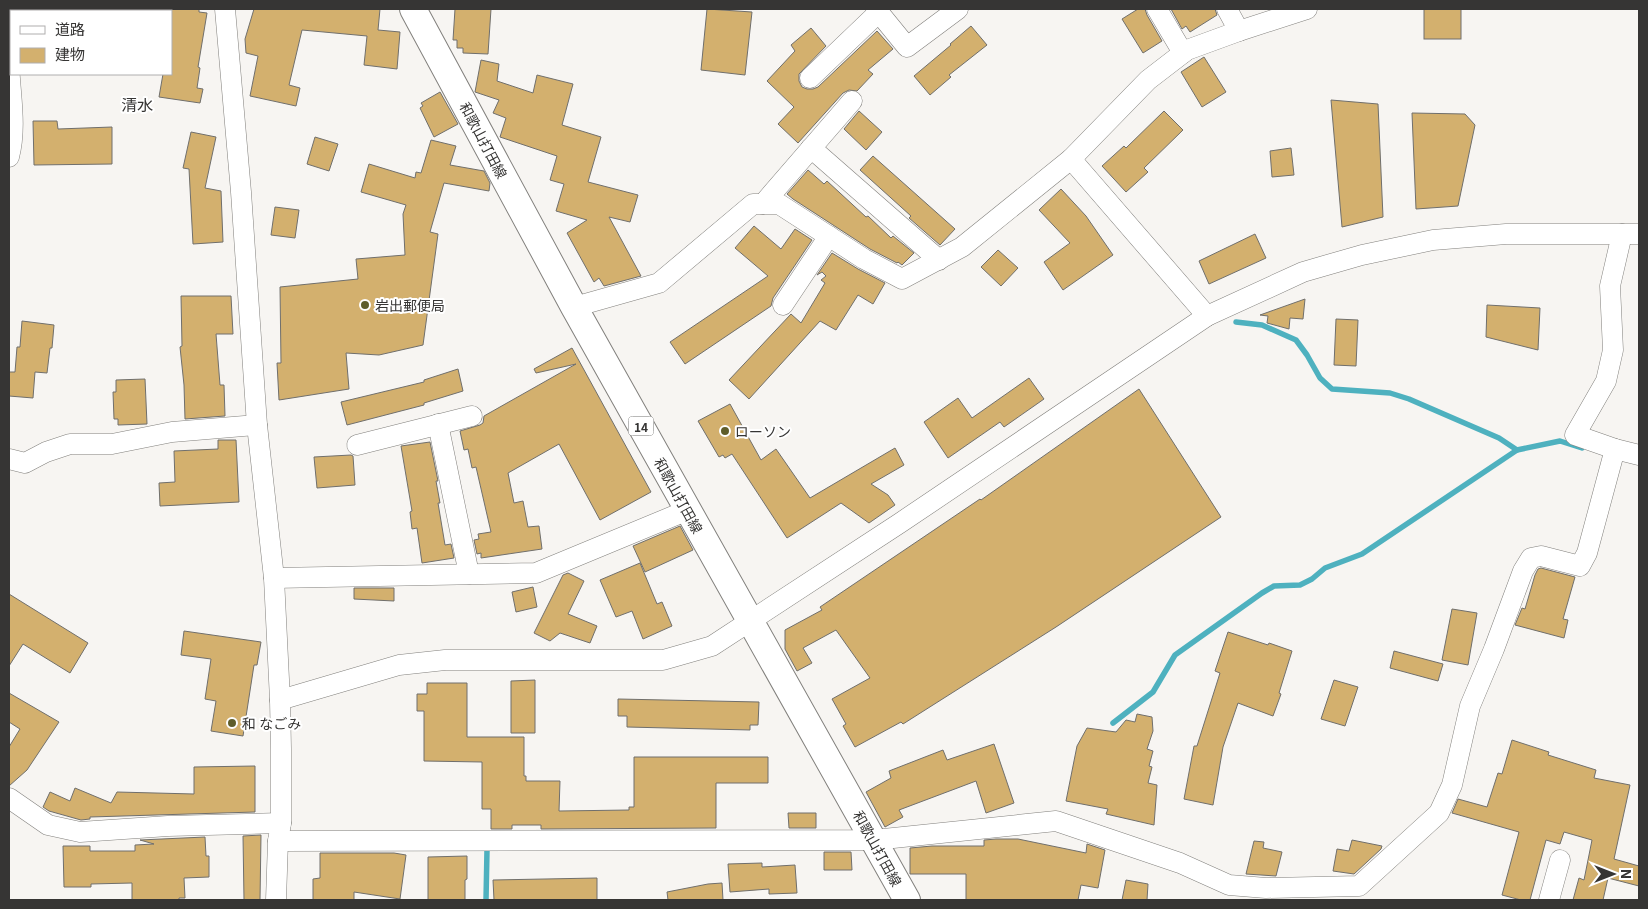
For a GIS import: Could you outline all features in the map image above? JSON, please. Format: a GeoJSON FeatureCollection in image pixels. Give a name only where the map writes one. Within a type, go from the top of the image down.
{"type":"FeatureCollection","features":[{"type":"Feature","properties":{"kind":"main road","name":"和歌山打田線"},"geometry":{"type":"LineString","coordinates":[[413,9],[574,307],[907,900]]}},
{"type":"Feature","properties":{"kind":"street"},"geometry":{"type":"LineString","coordinates":[[225,9],[241,192],[257,425],[274,578],[280,700],[279,832],[276,900]]}},
{"type":"Feature","properties":{"kind":"street"},"geometry":{"type":"LineString","coordinates":[[810,78],[877,11],[907,47],[958,9]]}},
{"type":"Feature","properties":{"kind":"street"},"geometry":{"type":"LineString","coordinates":[[1157,9],[1183,53]]}},
{"type":"Feature","properties":{"kind":"street"},"geometry":{"type":"LineString","coordinates":[[1226,9],[1239,30]]}},
{"type":"Feature","properties":{"kind":"street"},"geometry":{"type":"LineString","coordinates":[[574,307],[659,283],[753,204],[778,204],[864,259],[902,279],[962,247],[1071,160],[1148,80],[1187,50],[1239,30],[1307,9]]}},
{"type":"Feature","properties":{"kind":"street"},"geometry":{"type":"LineString","coordinates":[[9,62],[10,75]]}},
{"type":"Feature","properties":{"kind":"street"},"geometry":{"type":"LineString","coordinates":[[9,157],[12,144],[13,113],[10,75]]}},
{"type":"Feature","properties":{"kind":"street"},"geometry":{"type":"LineString","coordinates":[[763,204],[852,101]]}},
{"type":"Feature","properties":{"kind":"street"},"geometry":{"type":"LineString","coordinates":[[811,148],[939,260]]}},
{"type":"Feature","properties":{"kind":"street"},"geometry":{"type":"LineString","coordinates":[[1071,160],[1206,316]]}},
{"type":"Feature","properties":{"kind":"street"},"geometry":{"type":"LineString","coordinates":[[280,700],[399,664],[445,660],[663,660],[712,646],[1206,316],[1303,272],[1362,255],[1433,240],[1506,234],[1631,234]]}},
{"type":"Feature","properties":{"kind":"street"},"geometry":{"type":"LineString","coordinates":[[1631,234],[1621,246],[1610,286],[1613,350],[1606,381],[1575,435],[1639,455]]}},
{"type":"Feature","properties":{"kind":"street"},"geometry":{"type":"LineString","coordinates":[[783,306],[829,236]]}},
{"type":"Feature","properties":{"kind":"street"},"geometry":{"type":"LineString","coordinates":[[357,445],[472,416]]}},
{"type":"Feature","properties":{"kind":"street"},"geometry":{"type":"LineString","coordinates":[[438,424],[469,574]]}},
{"type":"Feature","properties":{"kind":"street"},"geometry":{"type":"LineString","coordinates":[[9,459],[25,463],[46,452],[70,444],[112,444],[172,432],[257,425]]}},
{"type":"Feature","properties":{"kind":"street"},"geometry":{"type":"LineString","coordinates":[[9,798],[48,825],[80,832],[168,826],[279,832],[874,840],[1056,821],[1180,863],[1229,885],[1265,894],[1364,893],[1439,813],[1452,785],[1470,706],[1494,649],[1523,571],[1531,558],[1541,556],[1580,566],[1587,553],[1615,449]]}},
{"type":"Feature","properties":{"kind":"street"},"geometry":{"type":"LineString","coordinates":[[274,578],[536,572],[688,510]]}},
{"type":"Feature","properties":{"kind":"street"},"geometry":{"type":"LineString","coordinates":[[1548,900],[1560,860]]}},
{"type":"Feature","properties":{"kind":"building"},"geometry":{"type":"Polygon","coordinates":[[[199,9],[199,12],[207,13],[198,67],[200,68],[197,88],[203,89],[200,103],[159,97],[163,75],[172,75],[171,10],[199,9]]]}},
{"type":"Feature","properties":{"kind":"building"},"geometry":{"type":"Polygon","coordinates":[[[254,9],[380,9],[378,30],[400,32],[397,69],[364,65],[367,36],[302,30],[289,85],[300,88],[296,106],[250,96],[258,56],[246,53],[245,39],[254,9]]]}},
{"type":"Feature","properties":{"kind":"building"},"geometry":{"type":"Polygon","coordinates":[[[455,9],[491,9],[488,54],[463,53],[463,48],[457,48],[457,40],[453,40],[455,9]]]}},
{"type":"Feature","properties":{"kind":"building"},"geometry":{"type":"Polygon","coordinates":[[[707,9],[752,12],[745,75],[701,70],[707,9]]]}},
{"type":"Feature","properties":{"kind":"building"},"geometry":{"type":"Polygon","coordinates":[[[1138,9],[1145,9],[1162,41],[1143,53],[1122,19],[1138,9]]]}},
{"type":"Feature","properties":{"kind":"building"},"geometry":{"type":"Polygon","coordinates":[[[1171,9],[1215,9],[1217,15],[1190,32],[1186,26],[1182,29],[1171,9]]]}},
{"type":"Feature","properties":{"kind":"building"},"geometry":{"type":"Polygon","coordinates":[[[1424,9],[1461,9],[1461,39],[1424,39],[1424,9]]]}},
{"type":"Feature","properties":{"kind":"building"},"geometry":{"type":"Polygon","coordinates":[[[971,26],[987,45],[949,75],[951,77],[930,95],[914,76],[971,26]]]}},
{"type":"Feature","properties":{"kind":"building"},"geometry":{"type":"Polygon","coordinates":[[[811,28],[826,46],[799,74],[799,81],[802,87],[807,89],[818,87],[877,31],[893,49],[868,70],[873,74],[857,91],[849,90],[843,93],[798,143],[778,124],[794,107],[767,81],[795,51],[791,45],[811,28]]]}},
{"type":"Feature","properties":{"kind":"building"},"geometry":{"type":"Polygon","coordinates":[[[1204,57],[1226,92],[1202,107],[1181,72],[1204,57]]]}},
{"type":"Feature","properties":{"kind":"building"},"geometry":{"type":"Polygon","coordinates":[[[481,60],[499,64],[497,81],[533,93],[537,75],[573,84],[562,125],[601,137],[588,182],[638,195],[630,222],[609,217],[641,276],[604,286],[599,278],[594,282],[567,233],[587,220],[556,211],[564,184],[550,180],[557,156],[500,137],[506,118],[493,113],[499,100],[475,92],[481,60]]]}},
{"type":"Feature","properties":{"kind":"building"},"geometry":{"type":"Polygon","coordinates":[[[440,92],[458,124],[434,137],[420,108],[423,106],[421,103],[440,92]]]}},
{"type":"Feature","properties":{"kind":"building"},"geometry":{"type":"Polygon","coordinates":[[[1331,100],[1378,104],[1383,217],[1342,227],[1331,100]]]}},
{"type":"Feature","properties":{"kind":"building"},"geometry":{"type":"Polygon","coordinates":[[[859,111],[882,132],[866,150],[844,129],[859,111]]]}},
{"type":"Feature","properties":{"kind":"building"},"geometry":{"type":"Polygon","coordinates":[[[1164,111],[1183,130],[1144,168],[1148,172],[1126,192],[1102,166],[1124,146],[1126,148],[1164,111]]]}},
{"type":"Feature","properties":{"kind":"building"},"geometry":{"type":"Polygon","coordinates":[[[1412,113],[1465,114],[1475,125],[1458,206],[1416,209],[1412,113]]]}},
{"type":"Feature","properties":{"kind":"building"},"geometry":{"type":"Polygon","coordinates":[[[33,121],[57,121],[58,129],[112,127],[112,164],[34,165],[33,121]]]}},
{"type":"Feature","properties":{"kind":"building"},"geometry":{"type":"Polygon","coordinates":[[[191,132],[216,137],[205,188],[221,191],[223,242],[193,244],[189,169],[183,168],[191,132]]]}},
{"type":"Feature","properties":{"kind":"building"},"geometry":{"type":"Polygon","coordinates":[[[315,137],[338,144],[329,171],[307,164],[315,137]]]}},
{"type":"Feature","properties":{"kind":"building"},"geometry":{"type":"Polygon","coordinates":[[[431,140],[456,146],[450,165],[484,171],[490,183],[489,191],[444,183],[430,232],[438,234],[423,345],[379,355],[346,353],[349,389],[279,400],[277,363],[281,363],[280,287],[358,279],[356,259],[405,255],[403,214],[406,205],[361,192],[369,164],[415,178],[416,172],[421,173],[431,140]]]}},
{"type":"Feature","properties":{"kind":"building"},"geometry":{"type":"Polygon","coordinates":[[[1291,148],[1294,175],[1272,177],[1270,151],[1291,148]]]}},
{"type":"Feature","properties":{"kind":"building"},"geometry":{"type":"Polygon","coordinates":[[[873,156],[955,229],[940,245],[909,218],[911,216],[860,170],[873,156]]]}},
{"type":"Feature","properties":{"kind":"building"},"geometry":{"type":"Polygon","coordinates":[[[808,170],[824,184],[827,181],[891,238],[893,236],[914,253],[902,265],[897,263],[870,249],[793,199],[787,194],[808,170]]]}},
{"type":"Feature","properties":{"kind":"building"},"geometry":{"type":"Polygon","coordinates":[[[1061,189],[1086,216],[1113,255],[1063,290],[1044,262],[1070,243],[1039,210],[1061,189]]]}},
{"type":"Feature","properties":{"kind":"building"},"geometry":{"type":"Polygon","coordinates":[[[275,207],[299,210],[295,238],[271,235],[275,207]]]}},
{"type":"Feature","properties":{"kind":"building"},"geometry":{"type":"Polygon","coordinates":[[[754,226],[781,249],[795,229],[812,240],[773,298],[771,306],[685,364],[670,342],[768,276],[735,248],[754,226]]]}},
{"type":"Feature","properties":{"kind":"building"},"geometry":{"type":"Polygon","coordinates":[[[1255,234],[1266,258],[1209,284],[1199,261],[1255,234]]]}},
{"type":"Feature","properties":{"kind":"building"},"geometry":{"type":"Polygon","coordinates":[[[998,250],[1018,268],[1001,286],[981,267],[998,250]]]}},
{"type":"Feature","properties":{"kind":"building"},"geometry":{"type":"Polygon","coordinates":[[[832,253],[885,283],[873,304],[858,295],[836,330],[820,321],[749,399],[729,380],[791,314],[801,323],[825,283],[821,280],[826,276],[822,272],[817,275],[832,253]]]}},
{"type":"Feature","properties":{"kind":"building"},"geometry":{"type":"Polygon","coordinates":[[[181,296],[231,296],[233,334],[216,334],[220,385],[224,385],[225,416],[185,419],[180,347],[182,346],[181,296]]]}},
{"type":"Feature","properties":{"kind":"building"},"geometry":{"type":"Polygon","coordinates":[[[1305,299],[1303,319],[1290,318],[1289,329],[1267,323],[1268,316],[1260,315],[1305,299]]]}},
{"type":"Feature","properties":{"kind":"building"},"geometry":{"type":"Polygon","coordinates":[[[1487,305],[1540,308],[1538,350],[1486,337],[1487,305]]]}},
{"type":"Feature","properties":{"kind":"building"},"geometry":{"type":"Polygon","coordinates":[[[1336,319],[1358,320],[1356,366],[1334,365],[1336,319]]]}},
{"type":"Feature","properties":{"kind":"building"},"geometry":{"type":"Polygon","coordinates":[[[22,321],[54,325],[47,373],[35,372],[33,398],[9,396],[9,372],[15,372],[17,347],[20,347],[22,321]]]}},
{"type":"Feature","properties":{"kind":"building"},"geometry":{"type":"Polygon","coordinates":[[[572,348],[651,492],[600,520],[559,444],[508,473],[514,503],[523,501],[528,527],[539,526],[542,549],[481,558],[481,553],[477,554],[474,540],[479,539],[478,534],[491,532],[476,467],[472,468],[468,449],[464,450],[460,431],[480,425],[483,423],[484,416],[576,364],[536,373],[534,369],[572,348]]]}},
{"type":"Feature","properties":{"kind":"building"},"geometry":{"type":"Polygon","coordinates":[[[458,369],[463,391],[424,403],[424,405],[347,425],[341,402],[424,382],[424,380],[458,369]]]}},
{"type":"Feature","properties":{"kind":"building"},"geometry":{"type":"Polygon","coordinates":[[[1029,378],[1044,399],[1004,427],[1000,422],[948,458],[924,422],[958,398],[972,418],[1029,378]]]}},
{"type":"Feature","properties":{"kind":"building"},"geometry":{"type":"Polygon","coordinates":[[[145,379],[147,424],[118,425],[118,419],[114,419],[113,392],[116,392],[116,380],[145,379]]]}},
{"type":"Feature","properties":{"kind":"building"},"geometry":{"type":"Polygon","coordinates":[[[1139,389],[1221,517],[1056,627],[903,724],[901,722],[855,747],[843,726],[846,724],[832,699],[870,678],[836,630],[803,648],[812,663],[797,671],[785,649],[785,630],[822,610],[820,607],[981,500],[1139,389]]]}},
{"type":"Feature","properties":{"kind":"building"},"geometry":{"type":"Polygon","coordinates":[[[730,404],[761,460],[776,449],[810,498],[895,448],[904,465],[871,484],[888,495],[895,505],[869,523],[841,503],[787,538],[732,454],[725,458],[723,455],[719,457],[698,421],[730,404]]]}},
{"type":"Feature","properties":{"kind":"building"},"geometry":{"type":"Polygon","coordinates":[[[218,440],[236,440],[239,502],[160,506],[159,483],[175,482],[174,451],[218,449],[218,440]]]}},
{"type":"Feature","properties":{"kind":"building"},"geometry":{"type":"Polygon","coordinates":[[[430,442],[438,481],[436,481],[440,503],[438,503],[445,545],[451,544],[454,558],[422,563],[417,528],[412,529],[410,512],[412,511],[401,446],[430,442]]]}},
{"type":"Feature","properties":{"kind":"building"},"geometry":{"type":"Polygon","coordinates":[[[353,456],[355,485],[317,488],[314,457],[353,456]]]}},
{"type":"Feature","properties":{"kind":"building"},"geometry":{"type":"Polygon","coordinates":[[[680,526],[693,550],[645,572],[633,546],[680,526]]]}},
{"type":"Feature","properties":{"kind":"building"},"geometry":{"type":"Polygon","coordinates":[[[640,563],[657,604],[662,602],[672,626],[643,639],[632,611],[616,617],[600,580],[640,563]]]}},
{"type":"Feature","properties":{"kind":"building"},"geometry":{"type":"Polygon","coordinates":[[[1541,568],[1575,577],[1563,619],[1568,620],[1564,638],[1515,625],[1522,608],[1525,609],[1535,575],[1538,569],[1541,568]]]}},
{"type":"Feature","properties":{"kind":"building"},"geometry":{"type":"Polygon","coordinates":[[[568,573],[584,581],[568,614],[597,626],[590,643],[560,633],[550,641],[534,633],[563,575],[568,573]]]}},
{"type":"Feature","properties":{"kind":"building"},"geometry":{"type":"Polygon","coordinates":[[[533,587],[537,607],[516,612],[512,592],[533,587]]]}},
{"type":"Feature","properties":{"kind":"building"},"geometry":{"type":"Polygon","coordinates":[[[354,588],[394,588],[394,601],[354,599],[354,588]]]}},
{"type":"Feature","properties":{"kind":"building"},"geometry":{"type":"Polygon","coordinates":[[[9,594],[88,643],[70,673],[23,644],[9,666],[9,594]]]}},
{"type":"Feature","properties":{"kind":"building"},"geometry":{"type":"Polygon","coordinates":[[[1452,609],[1477,613],[1468,665],[1442,660],[1452,609]]]}},
{"type":"Feature","properties":{"kind":"building"},"geometry":{"type":"Polygon","coordinates":[[[184,631],[261,642],[257,665],[254,665],[243,736],[211,731],[216,701],[205,699],[211,659],[181,655],[184,631]]]}},
{"type":"Feature","properties":{"kind":"building"},"geometry":{"type":"Polygon","coordinates":[[[1228,632],[1292,651],[1279,693],[1281,694],[1273,716],[1238,703],[1223,747],[1213,805],[1184,799],[1194,746],[1197,746],[1220,673],[1215,671],[1228,632]]]}},
{"type":"Feature","properties":{"kind":"building"},"geometry":{"type":"Polygon","coordinates":[[[1394,651],[1443,664],[1438,681],[1390,668],[1394,651]]]}},
{"type":"Feature","properties":{"kind":"building"},"geometry":{"type":"Polygon","coordinates":[[[535,680],[535,733],[511,733],[511,681],[535,680]]]}},
{"type":"Feature","properties":{"kind":"building"},"geometry":{"type":"Polygon","coordinates":[[[1334,680],[1358,687],[1345,726],[1321,719],[1334,680]]]}},
{"type":"Feature","properties":{"kind":"building"},"geometry":{"type":"Polygon","coordinates":[[[427,683],[467,683],[467,737],[524,737],[524,776],[526,776],[526,781],[560,781],[559,811],[629,810],[629,807],[634,807],[634,757],[768,757],[768,783],[716,783],[716,828],[541,829],[541,825],[512,825],[512,829],[491,829],[491,809],[482,809],[482,762],[424,761],[424,711],[417,711],[417,694],[427,694],[427,683]]]}},
{"type":"Feature","properties":{"kind":"building"},"geometry":{"type":"Polygon","coordinates":[[[9,693],[59,722],[27,770],[9,786],[9,747],[20,729],[9,722],[9,693]]]}},
{"type":"Feature","properties":{"kind":"building"},"geometry":{"type":"Polygon","coordinates":[[[618,699],[759,702],[758,725],[750,725],[750,730],[627,727],[627,716],[618,716],[618,699]]]}},
{"type":"Feature","properties":{"kind":"building"},"geometry":{"type":"Polygon","coordinates":[[[1137,714],[1152,717],[1153,731],[1147,749],[1153,751],[1149,766],[1152,767],[1148,783],[1157,785],[1154,825],[1106,814],[1108,809],[1066,801],[1077,746],[1087,728],[1116,732],[1126,720],[1135,722],[1137,714]]]}},
{"type":"Feature","properties":{"kind":"building"},"geometry":{"type":"Polygon","coordinates":[[[1512,740],[1549,752],[1548,755],[1596,770],[1594,778],[1630,785],[1614,859],[1639,866],[1639,886],[1608,878],[1603,900],[1573,900],[1579,878],[1584,880],[1592,840],[1564,832],[1560,844],[1546,840],[1530,900],[1521,900],[1502,895],[1519,832],[1452,813],[1458,799],[1487,807],[1498,773],[1502,774],[1512,740]]]}},
{"type":"Feature","properties":{"kind":"building"},"geometry":{"type":"Polygon","coordinates":[[[994,744],[1014,803],[986,813],[976,781],[899,810],[903,817],[885,827],[866,792],[891,778],[889,771],[943,750],[947,760],[994,744]]]}},
{"type":"Feature","properties":{"kind":"building"},"geometry":{"type":"Polygon","coordinates":[[[255,766],[255,812],[90,817],[90,819],[81,820],[49,811],[43,807],[50,792],[70,801],[75,788],[111,803],[117,792],[194,794],[194,767],[255,766]]]}},
{"type":"Feature","properties":{"kind":"building"},"geometry":{"type":"Polygon","coordinates":[[[788,813],[816,813],[816,828],[789,828],[788,813]]]}},
{"type":"Feature","properties":{"kind":"building"},"geometry":{"type":"Polygon","coordinates":[[[261,835],[260,900],[244,900],[243,836],[261,835]]]}},
{"type":"Feature","properties":{"kind":"building"},"geometry":{"type":"Polygon","coordinates":[[[205,837],[206,856],[209,856],[209,877],[184,878],[185,898],[179,898],[179,900],[132,900],[132,883],[91,884],[91,887],[64,887],[63,846],[90,846],[90,851],[135,851],[135,845],[154,844],[140,840],[205,837]]]}},
{"type":"Feature","properties":{"kind":"building"},"geometry":{"type":"Polygon","coordinates":[[[1018,839],[1086,853],[1087,844],[1105,850],[1098,888],[1081,885],[1078,900],[966,900],[966,874],[910,874],[910,848],[984,846],[984,840],[1018,839]]]}},
{"type":"Feature","properties":{"kind":"building"},"geometry":{"type":"Polygon","coordinates":[[[1352,840],[1382,846],[1354,874],[1333,871],[1337,849],[1349,851],[1352,840]]]}},
{"type":"Feature","properties":{"kind":"building"},"geometry":{"type":"Polygon","coordinates":[[[1254,841],[1264,842],[1263,848],[1282,852],[1276,876],[1246,874],[1254,841]]]}},
{"type":"Feature","properties":{"kind":"building"},"geometry":{"type":"Polygon","coordinates":[[[824,852],[851,852],[852,870],[824,870],[824,852]]]}},
{"type":"Feature","properties":{"kind":"building"},"geometry":{"type":"Polygon","coordinates":[[[320,853],[394,853],[406,855],[400,899],[354,892],[354,900],[313,900],[313,879],[320,878],[320,853]]]}},
{"type":"Feature","properties":{"kind":"building"},"geometry":{"type":"Polygon","coordinates":[[[467,856],[465,900],[428,900],[428,857],[467,856]]]}},
{"type":"Feature","properties":{"kind":"building"},"geometry":{"type":"Polygon","coordinates":[[[762,863],[762,867],[795,865],[797,893],[769,894],[769,889],[730,892],[728,864],[762,863]]]}},
{"type":"Feature","properties":{"kind":"building"},"geometry":{"type":"Polygon","coordinates":[[[597,878],[597,900],[494,900],[493,880],[597,878]]]}},
{"type":"Feature","properties":{"kind":"building"},"geometry":{"type":"Polygon","coordinates":[[[1126,880],[1148,884],[1147,900],[1122,900],[1126,880]]]}},
{"type":"Feature","properties":{"kind":"building"},"geometry":{"type":"Polygon","coordinates":[[[722,883],[723,900],[668,900],[667,892],[722,883]]]}},
{"type":"Feature","properties":{"kind":"waterway"},"geometry":{"type":"LineString","coordinates":[[1236,322],[1262,325],[1296,340],[1320,378],[1332,389],[1390,393],[1409,399],[1499,438],[1517,450]]}},
{"type":"Feature","properties":{"kind":"waterway"},"geometry":{"type":"LineString","coordinates":[[1113,723],[1153,692],[1175,655],[1262,593],[1274,586],[1300,585],[1312,579],[1325,568],[1362,554],[1517,450],[1560,441],[1582,448]]}},
{"type":"Feature","properties":{"kind":"waterway"},"geometry":{"type":"LineString","coordinates":[[486,900],[487,850]]}},
{"type":"Feature","properties":{"kind":"place","name":"岩出郵便局"},"geometry":{"type":"Point","coordinates":[365,305]}},
{"type":"Feature","properties":{"kind":"place","name":"ローソン"},"geometry":{"type":"Point","coordinates":[725,431]}},
{"type":"Feature","properties":{"kind":"place","name":"和 なごみ"},"geometry":{"type":"Point","coordinates":[232,723]}},
{"type":"Feature","properties":{"kind":"district","name":"清水"},"geometry":{"type":"Point","coordinates":[137,104]}}]}
